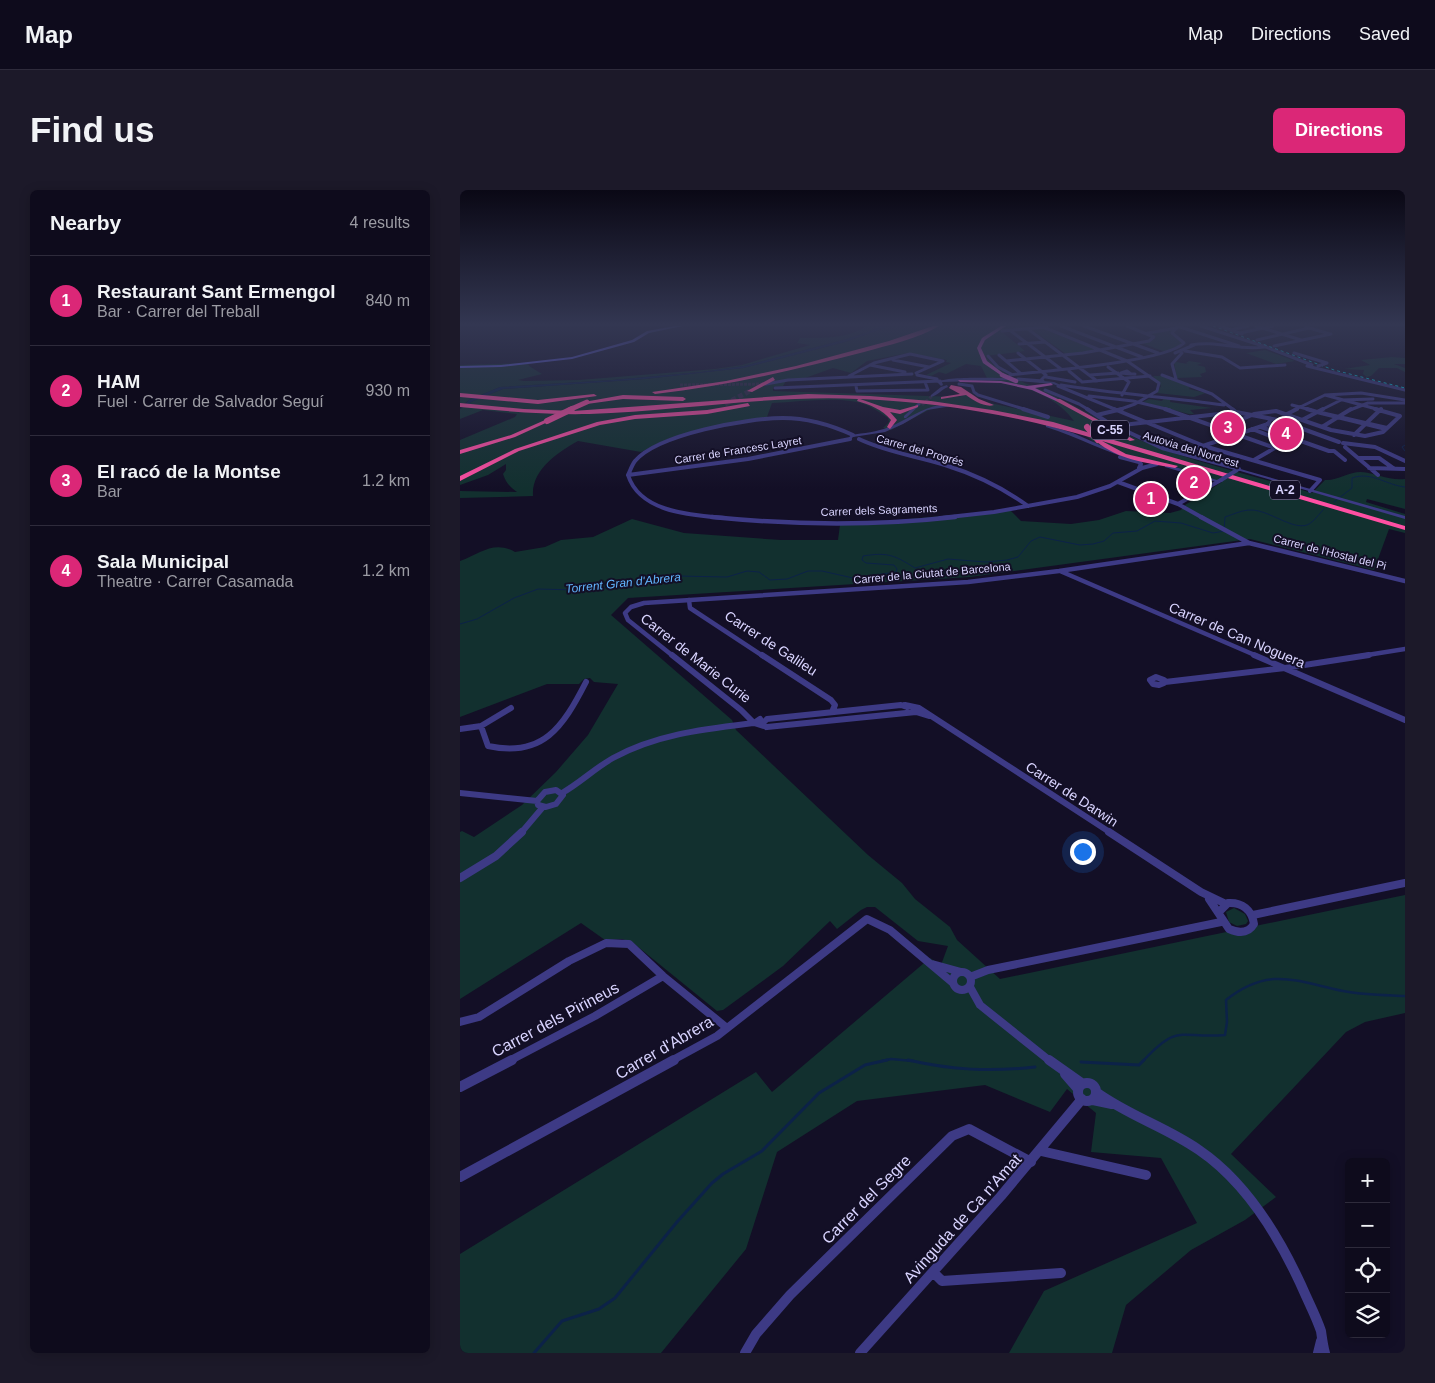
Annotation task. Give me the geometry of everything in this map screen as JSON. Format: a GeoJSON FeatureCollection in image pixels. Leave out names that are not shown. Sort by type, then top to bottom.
{"type":"FeatureCollection","features":[{"type":"Feature","properties":{"kind":"highway"},"geometry":{"type":"LineString","coordinates":[[460,452],[513,436],[587,402],[611,396],[740,380]]}},
{"type":"Feature","properties":{"kind":"highway"},"geometry":{"type":"LineString","coordinates":[[755,380],[747,382],[740,390],[790,393]]}},
{"type":"Feature","properties":{"kind":"highway"},"geometry":{"type":"LineString","coordinates":[[750,391],[771,380]]}},
{"type":"Feature","properties":{"kind":"highway","name":"C-55"},"geometry":{"type":"LineString","coordinates":[[1014,380],[1031,388],[1054,386],[1058,400],[1118,434],[1166,454]]}},
{"type":"Feature","properties":{"kind":"highway"},"geometry":{"type":"LineString","coordinates":[[956,384],[1001,382],[1031,388]]}},
{"type":"Feature","properties":{"kind":"highway"},"geometry":{"type":"LineString","coordinates":[[517,401],[555,401],[726,383]]}},
{"type":"Feature","properties":{"kind":"highway"},"geometry":{"type":"LineString","coordinates":[[587,402],[616,397],[688,398],[790,393],[888,394],[950,398],[963,395],[956,384]]}},
{"type":"Feature","properties":{"kind":"highway"},"geometry":{"type":"LineString","coordinates":[[956,384],[981,402],[1008,409]]}},
{"type":"Feature","properties":{"kind":"highway"},"geometry":{"type":"LineString","coordinates":[[460,395],[568,405],[616,406],[763,394]]}},
{"type":"Feature","properties":{"kind":"highway"},"geometry":{"type":"LineString","coordinates":[[888,394],[972,402],[1048,418]]}},
{"type":"Feature","properties":{"kind":"highway","name":"Autovia del Nord-est"},"geometry":{"type":"LineString","coordinates":[[460,404],[587,410],[767,396],[855,395],[955,402],[1048,418],[1405,524]]}},
{"type":"Feature","properties":{"kind":"highway","name":"Autovia del Nord-est"},"geometry":{"type":"LineString","coordinates":[[489,406],[531,411],[608,412],[723,401],[807,396],[871,397],[948,404],[1012,414],[1052,424],[1405,528]]}},
{"type":"Feature","properties":{"kind":"highway"},"geometry":{"type":"LineString","coordinates":[[842,399],[867,402],[888,414],[894,420],[890,427]]}},
{"type":"Feature","properties":{"kind":"highway"},"geometry":{"type":"LineString","coordinates":[[460,479],[517,450],[581,428],[621,419],[707,412],[778,400],[842,399],[950,406]]}},
{"type":"Feature","properties":{"kind":"highway"},"geometry":{"type":"LineString","coordinates":[[1058,400],[1070,409],[1105,447],[1122,454],[1188,469],[1382,522]]}},
{"type":"Feature","properties":{"kind":"highway"},"geometry":{"type":"LineString","coordinates":[[888,414],[908,416],[918,406],[896,412],[883,408],[884,404],[890,402],[909,402]]}},
{"type":"Feature","properties":{"kind":"highway"},"geometry":{"type":"LineString","coordinates":[[531,411],[603,414],[694,410],[725,404]]}},
{"type":"Feature","properties":{"kind":"highway"},"geometry":{"type":"LineString","coordinates":[[514,410],[575,416],[664,415]]}},
{"type":"Feature","properties":{"kind":"highway"},"geometry":{"type":"LineString","coordinates":[[1169,466],[1188,469]]}},
{"type":"Feature","properties":{"kind":"street"},"geometry":{"type":"LineString","coordinates":[[766,384],[786,380]]}},
{"type":"Feature","properties":{"kind":"street"},"geometry":{"type":"LineString","coordinates":[[785,388],[788,380]]}},
{"type":"Feature","properties":{"kind":"street"},"geometry":{"type":"LineString","coordinates":[[828,387],[841,380]]}},
{"type":"Feature","properties":{"kind":"street"},"geometry":{"type":"LineString","coordinates":[[936,380],[940,383]]}},
{"type":"Feature","properties":{"kind":"street"},"geometry":{"type":"LineString","coordinates":[[945,380],[940,383],[930,396],[942,388],[963,380]]}},
{"type":"Feature","properties":{"kind":"street"},"geometry":{"type":"LineString","coordinates":[[947,380],[956,384],[963,380]]}},
{"type":"Feature","properties":{"kind":"street"},"geometry":{"type":"LineString","coordinates":[[1008,380],[1123,394],[1215,402],[1228,406]]}},
{"type":"Feature","properties":{"kind":"street"},"geometry":{"type":"LineString","coordinates":[[1032,380],[1040,381],[1084,396],[1139,402],[1192,417],[1275,448]]}},
{"type":"Feature","properties":{"kind":"street"},"geometry":{"type":"LineString","coordinates":[[1069,380],[1078,382]]}},
{"type":"Feature","properties":{"kind":"street"},"geometry":{"type":"LineString","coordinates":[[1054,386],[1104,380]]}},
{"type":"Feature","properties":{"kind":"street"},"geometry":{"type":"LineString","coordinates":[[1118,400],[1129,385],[1126,380]]}},
{"type":"Feature","properties":{"kind":"street"},"geometry":{"type":"LineString","coordinates":[[1097,415],[1118,411],[1151,396],[1159,387],[1156,380]]}},
{"type":"Feature","properties":{"kind":"street"},"geometry":{"type":"LineString","coordinates":[[1182,380],[1194,388],[1212,394],[1236,412]]}},
{"type":"Feature","properties":{"kind":"street"},"geometry":{"type":"LineString","coordinates":[[1367,380],[1405,390]]}},
{"type":"Feature","properties":{"kind":"street"},"geometry":{"type":"LineString","coordinates":[[1070,400],[1084,396],[1093,390],[1099,384],[1097,381]]}},
{"type":"Feature","properties":{"kind":"street"},"geometry":{"type":"LineString","coordinates":[[856,386],[857,391],[928,390],[925,382]]}},
{"type":"Feature","properties":{"kind":"street"},"geometry":{"type":"LineString","coordinates":[[775,388],[925,382],[956,384],[972,386],[974,392],[978,395],[1048,418]]}},
{"type":"Feature","properties":{"kind":"street"},"geometry":{"type":"LineString","coordinates":[[1054,386],[1070,400],[1142,440],[1405,518]]}},
{"type":"Feature","properties":{"kind":"street"},"geometry":{"type":"LineString","coordinates":[[1287,414],[1325,395],[1361,393],[1405,402]]}},
{"type":"Feature","properties":{"kind":"street"},"geometry":{"type":"LineString","coordinates":[[1222,428],[1237,423],[1248,415],[1264,411],[1287,414],[1322,428],[1354,435],[1378,434],[1387,429],[1400,416],[1325,395]]}},
{"type":"Feature","properties":{"kind":"street"},"geometry":{"type":"LineString","coordinates":[[1084,396],[1203,445],[1320,480],[1310,491]]}},
{"type":"Feature","properties":{"kind":"street"},"geometry":{"type":"LineString","coordinates":[[1302,420],[1341,400],[1392,398]]}},
{"type":"Feature","properties":{"kind":"street"},"geometry":{"type":"LineString","coordinates":[[1215,402],[1221,401]]}},
{"type":"Feature","properties":{"kind":"street"},"geometry":{"type":"LineString","coordinates":[[1354,435],[1388,402]]}},
{"type":"Feature","properties":{"kind":"street"},"geometry":{"type":"LineString","coordinates":[[1309,432],[1342,418],[1360,405],[1405,402]]}},
{"type":"Feature","properties":{"kind":"street"},"geometry":{"type":"LineString","coordinates":[[1292,405],[1387,429]]}},
{"type":"Feature","properties":{"kind":"street"},"geometry":{"type":"LineString","coordinates":[[882,431],[928,407],[950,406],[1009,416],[1066,431],[1120,457],[1140,462],[1139,468],[1157,464]]}},
{"type":"Feature","properties":{"kind":"street"},"geometry":{"type":"LineString","coordinates":[[1114,426],[1236,412],[1248,415],[1288,432],[1281,434]]}},
{"type":"Feature","properties":{"kind":"street"},"geometry":{"type":"LineString","coordinates":[[628,474],[633,463],[641,454],[666,441],[744,421],[800,419],[829,425],[852,437],[861,437],[895,426],[908,416]]}},
{"type":"Feature","properties":{"kind":"street"},"geometry":{"type":"LineString","coordinates":[[1266,422],[1281,434],[1331,451],[1345,460]]}},
{"type":"Feature","properties":{"kind":"street"},"geometry":{"type":"LineString","coordinates":[[1182,453],[1252,430],[1266,422],[1309,432],[1343,444],[1362,443],[1392,452],[1405,461]]}},
{"type":"Feature","properties":{"kind":"street"},"geometry":{"type":"LineString","coordinates":[[1252,430],[1286,442]]}},
{"type":"Feature","properties":{"kind":"street","name":"Carrer de Francesc Layret"},"geometry":{"type":"LineString","coordinates":[[628,474],[748,459],[852,437]]}},
{"type":"Feature","properties":{"kind":"street","name":"Carrer del Progrés"},"geometry":{"type":"LineString","coordinates":[[861,437],[888,452],[944,465],[1002,487],[1028,506]]}},
{"type":"Feature","properties":{"kind":"street"},"geometry":{"type":"LineString","coordinates":[[1254,460],[1292,438]]}},
{"type":"Feature","properties":{"kind":"street"},"geometry":{"type":"LineString","coordinates":[[1331,451],[1343,444]]}},
{"type":"Feature","properties":{"kind":"street"},"geometry":{"type":"LineString","coordinates":[[1343,444],[1378,475]]}},
{"type":"Feature","properties":{"kind":"street"},"geometry":{"type":"LineString","coordinates":[[1120,457],[1169,466],[1219,480]]}},
{"type":"Feature","properties":{"kind":"street"},"geometry":{"type":"LineString","coordinates":[[1358,458],[1379,458],[1393,468]]}},
{"type":"Feature","properties":{"kind":"street","name":"Carrer dels Sagraments"},"geometry":{"type":"LineString","coordinates":[[628,474],[630,483],[636,491],[657,504],[684,512],[730,518],[792,522],[879,521],[933,518],[1028,506],[1079,496],[1118,482],[1139,468]]}},
{"type":"Feature","properties":{"kind":"street"},"geometry":{"type":"LineString","coordinates":[[1369,468],[1405,469]]}},
{"type":"Feature","properties":{"kind":"street"},"geometry":{"type":"LineString","coordinates":[[1178,504],[1238,470]]}},
{"type":"Feature","properties":{"kind":"street"},"geometry":{"type":"LineString","coordinates":[[1118,482],[1178,504],[1250,543]]}},
{"type":"Feature","properties":{"kind":"street","name":"Carrer de la Ciutat de Barcelona"},"geometry":{"type":"LineString","coordinates":[[628,620],[625,616],[626,611],[637,604],[968,582],[1059,571],[1250,543]]}},
{"type":"Feature","properties":{"kind":"street","name":"Carrer de l'Hostal del Pi"},"geometry":{"type":"LineString","coordinates":[[1250,543],[1405,581]]}},
{"type":"Feature","properties":{"kind":"street","name":"Carrer de Can Noguera"},"geometry":{"type":"LineString","coordinates":[[1059,571],[1405,720]]}},
{"type":"Feature","properties":{"kind":"street","name":"Carrer de Galileu"},"geometry":{"type":"LineString","coordinates":[[689,600],[690,608],[828,698],[835,705],[832,712]]}},
{"type":"Feature","properties":{"kind":"street","name":"Carrer de Marie Curie"},"geometry":{"type":"LineString","coordinates":[[628,620],[749,716],[754,723],[767,727]]}},
{"type":"Feature","properties":{"kind":"street"},"geometry":{"type":"LineString","coordinates":[[1165,682],[1285,668],[1405,649]]}},
{"type":"Feature","properties":{"kind":"street"},"geometry":{"type":"LineString","coordinates":[[481,726],[488,746],[501,750],[512,750],[536,745],[559,727],[571,711],[586,682]]}},
{"type":"Feature","properties":{"kind":"street"},"geometry":{"type":"LineString","coordinates":[[562,793],[575,787],[610,759],[657,738],[695,730],[754,723],[763,719],[832,712],[905,705],[909,709],[907,713]]}},
{"type":"Feature","properties":{"kind":"street","name":"Carrer de Darwin"},"geometry":{"type":"LineString","coordinates":[[905,705],[916,707],[1201,892],[1226,904]]}},
{"type":"Feature","properties":{"kind":"street"},"geometry":{"type":"LineString","coordinates":[[460,729],[481,726],[511,708]]}},
{"type":"Feature","properties":{"kind":"street"},"geometry":{"type":"LineString","coordinates":[[763,719],[763,724],[767,727],[920,712],[929,716]]}},
{"type":"Feature","properties":{"kind":"street","name":"Carrer de Marie Curie"},"geometry":{"type":"LineString","coordinates":[[749,716],[763,719]]}},
{"type":"Feature","properties":{"kind":"street"},"geometry":{"type":"LineString","coordinates":[[537,801],[541,795],[548,791],[556,790],[562,793]]}},
{"type":"Feature","properties":{"kind":"street"},"geometry":{"type":"LineString","coordinates":[[460,793],[537,801]]}},
{"type":"Feature","properties":{"kind":"street"},"geometry":{"type":"LineString","coordinates":[[537,801],[538,805],[551,807],[562,798],[562,793]]}},
{"type":"Feature","properties":{"kind":"street"},"geometry":{"type":"LineString","coordinates":[[460,878],[488,862],[513,844],[543,807]]}},
{"type":"Feature","properties":{"kind":"street"},"geometry":{"type":"LineString","coordinates":[[1253,915],[1405,883]]}},
{"type":"Feature","properties":{"kind":"street","name":"Carrer de Darwin"},"geometry":{"type":"LineString","coordinates":[[1201,892],[1216,906],[1218,912]]}},
{"type":"Feature","properties":{"kind":"street"},"geometry":{"type":"LineString","coordinates":[[1226,904],[1241,905],[1253,915],[1255,921],[1253,926],[1246,932],[1230,929],[1221,922],[1218,912],[1226,904]]}},
{"type":"Feature","properties":{"kind":"street","name":"Carrer d'Abrera"},"geometry":{"type":"LineString","coordinates":[[460,1177],[717,1036],[867,919],[879,922],[930,963]]}},
{"type":"Feature","properties":{"kind":"street"},"geometry":{"type":"LineString","coordinates":[[970,977],[988,970],[1221,922]]}},
{"type":"Feature","properties":{"kind":"street"},"geometry":{"type":"LineString","coordinates":[[460,1022],[479,1017],[569,961],[606,943],[629,944],[663,976],[727,1028]]}},
{"type":"Feature","properties":{"kind":"street"},"geometry":{"type":"LineString","coordinates":[[930,963],[962,973],[970,977],[972,982],[967,988],[959,989],[943,977],[930,963]]}},
{"type":"Feature","properties":{"kind":"street"},"geometry":{"type":"LineString","coordinates":[[953,983],[955,976],[962,973]]}},
{"type":"Feature","properties":{"kind":"street","name":"Carrer dels Pirineus"},"geometry":{"type":"LineString","coordinates":[[460,1087],[595,1016],[663,976]]}},
{"type":"Feature","properties":{"kind":"street"},"geometry":{"type":"LineString","coordinates":[[967,988],[980,1005],[1064,1072],[1081,1090],[1088,1101],[1095,1096]]}},
{"type":"Feature","properties":{"kind":"street"},"geometry":{"type":"LineString","coordinates":[[1081,1090],[1091,1085],[1095,1096],[1164,1130],[1208,1157],[1243,1190],[1278,1238],[1303,1284],[1322,1332],[1318,1353]]}},
{"type":"Feature","properties":{"kind":"street","name":"Avinguda de Ca n'Amat"},"geometry":{"type":"LineString","coordinates":[[860,1353],[934,1273],[1041,1151],[1081,1090]]}},
{"type":"Feature","properties":{"kind":"street","name":"Carrer del Segre"},"geometry":{"type":"LineString","coordinates":[[746,1353],[756,1334],[790,1295],[952,1136],[969,1129],[1031,1162]]}},
{"type":"Feature","properties":{"kind":"street"},"geometry":{"type":"LineString","coordinates":[[1041,1151],[1146,1175]]}},
{"type":"Feature","properties":{"kind":"street"},"geometry":{"type":"LineString","coordinates":[[934,1273],[942,1281],[1061,1273]]}},
{"type":"Feature","properties":{"kind":"street"},"geometry":{"type":"LineString","coordinates":[[1321,1340],[1325,1353]]}},
{"type":"Feature","properties":{"kind":"green space"},"geometry":{"type":"Polygon","coordinates":[[[460,380],[609,380],[500,387],[469,400],[460,407],[460,380]]]}},
{"type":"Feature","properties":{"kind":"green space"},"geometry":{"type":"Polygon","coordinates":[[[627,380],[786,380],[783,386],[773,387],[773,391],[958,397],[971,393],[981,401],[1074,421],[1047,397],[1025,388],[989,382],[988,380],[1019,380],[1047,392],[1139,440],[1211,465],[1312,493],[1325,480],[1356,472],[1393,479],[1405,479],[1405,509],[1367,499],[1366,502],[1405,514],[1405,533],[1389,529],[1374,570],[1250,539],[970,577],[628,598],[611,615],[732,720],[736,730],[868,855],[902,883],[915,899],[950,927],[957,940],[1000,979],[1405,895],[1405,1013],[1365,1022],[1346,1032],[1231,1154],[1276,1197],[1245,1220],[1191,1250],[1126,1305],[1112,1353],[1009,1353],[1044,1291],[1197,1223],[1161,1158],[1091,1152],[1096,1113],[1067,1089],[1050,1112],[985,1085],[857,1101],[777,1152],[746,1249],[661,1353],[460,1353],[460,1254],[756,1072],[772,1092],[930,958],[941,965],[948,946],[918,941],[875,907],[867,907],[837,929],[830,921],[783,966],[723,1010],[717,1011],[632,942],[622,939],[605,940],[581,923],[460,999],[460,832],[462,831],[474,837],[522,805],[556,772],[588,735],[618,684],[594,682],[590,678],[584,679],[579,684],[547,684],[460,717],[460,561],[494,547],[515,552],[545,547],[561,540],[593,537],[632,519],[684,533],[781,540],[838,540],[840,525],[1010,510],[1021,521],[1071,524],[1099,520],[1126,511],[1170,513],[1181,510],[1185,505],[1222,482],[1176,467],[1144,461],[1096,444],[1085,435],[1034,421],[940,404],[891,430],[883,428],[889,422],[888,418],[869,406],[857,402],[825,400],[772,403],[767,417],[738,421],[670,438],[641,452],[578,441],[554,456],[541,470],[536,478],[533,496],[460,498],[460,491],[517,492],[508,484],[504,477],[506,464],[488,475],[460,485],[460,440],[515,417],[517,414],[483,410],[460,419],[460,409],[473,401],[503,389],[627,380]]]}},
{"type":"Feature","properties":{"kind":"green space"},"geometry":{"type":"Polygon","coordinates":[[[1156,380],[1176,380],[1190,387],[1189,389],[1206,393],[1194,397],[1157,393],[1161,386],[1156,380]]]}},
{"type":"Feature","properties":{"kind":"green space"},"geometry":{"type":"Polygon","coordinates":[[[1164,398],[1171,398],[1170,402],[1212,408],[1190,410],[1194,414],[1189,414],[1143,402],[1149,399],[1162,401],[1164,398]]]}},
{"type":"Feature","properties":{"kind":"green space"},"geometry":{"type":"Polygon","coordinates":[[[1234,908],[1245,914],[1248,921],[1246,924],[1237,926],[1229,922],[1226,912],[1234,908]]]}},
{"type":"Feature","properties":{"kind":"water"},"geometry":{"type":"Polygon","coordinates":[[[627,380],[503,389],[473,401],[460,409],[469,400],[500,387],[627,380]]]}},
{"type":"Feature","properties":{"kind":"waterway","name":"Torrent Gran d'Abrera"},"geometry":{"type":"LineString","coordinates":[[1405,445],[1402,447],[1405,451]]}},
{"type":"Feature","properties":{"kind":"waterway","name":"Torrent Gran d'Abrera"},"geometry":{"type":"LineString","coordinates":[[1334,502],[1352,488],[1352,478],[1359,476],[1372,477],[1405,487]]}},
{"type":"Feature","properties":{"kind":"waterway","name":"Torrent Gran d'Abrera"},"geometry":{"type":"LineString","coordinates":[[460,624],[477,619],[514,598],[538,589],[577,590],[630,585],[678,576],[727,577],[747,571],[759,572],[770,580],[787,579],[808,571],[822,571],[853,578],[896,572],[897,569],[894,565],[866,563],[862,560],[863,556],[879,554],[890,556],[902,560],[915,568],[948,559],[986,562],[1007,560],[1018,557],[1031,541],[1040,537],[1080,545],[1093,544],[1104,541],[1113,533],[1137,531],[1155,521],[1181,523],[1213,533],[1224,531],[1225,517],[1241,511],[1251,510],[1301,526],[1312,522],[1324,509]]}},
{"type":"Feature","properties":{"kind":"waterway"},"geometry":{"type":"LineString","coordinates":[[1081,1062],[1139,1065],[1155,1049],[1173,1037],[1181,1035],[1225,1035],[1227,1022],[1226,1000],[1241,989],[1269,980],[1296,980],[1351,992],[1405,996]]}},
{"type":"Feature","properties":{"kind":"waterway"},"geometry":{"type":"LineString","coordinates":[[882,1061],[891,1059],[913,1061]]}},
{"type":"Feature","properties":{"kind":"waterway"},"geometry":{"type":"LineString","coordinates":[[534,1353],[562,1321],[599,1309],[615,1298],[677,1222],[712,1183],[723,1174],[762,1151],[819,1093],[865,1065],[887,1060]]}},
{"type":"Feature","properties":{"kind":"waterway"},"geometry":{"type":"LineString","coordinates":[[908,1060],[971,1069],[1035,1067]]}},
{"type":"Feature","properties":{"kind":"tunnel"},"geometry":{"type":"LineString","coordinates":[[680,385],[766,384]]}},
{"type":"Feature","properties":{"kind":"tunnel"},"geometry":{"type":"LineString","coordinates":[[725,404],[750,391]]}},
{"type":"Feature","properties":{"kind":"tunnel"},"geometry":{"type":"LineString","coordinates":[[922,405],[932,396]]}},
{"type":"Feature","properties":{"kind":"railway"},"geometry":{"type":"LineString","coordinates":[[1375,380],[1405,388]]}},
{"type":"Feature","properties":{"kind":"place","name":"El racó de la Montse"},"geometry":{"type":"Point","coordinates":[1228,428]}},
{"type":"Feature","properties":{"kind":"place","name":"Sala Municipal"},"geometry":{"type":"Point","coordinates":[1286,434]}},
{"type":"Feature","properties":{"kind":"place","name":"HAM"},"geometry":{"type":"Point","coordinates":[1194,483]}},
{"type":"Feature","properties":{"kind":"place","name":"Restaurant Sant Ermengol"},"geometry":{"type":"Point","coordinates":[1151,499]}}]}
